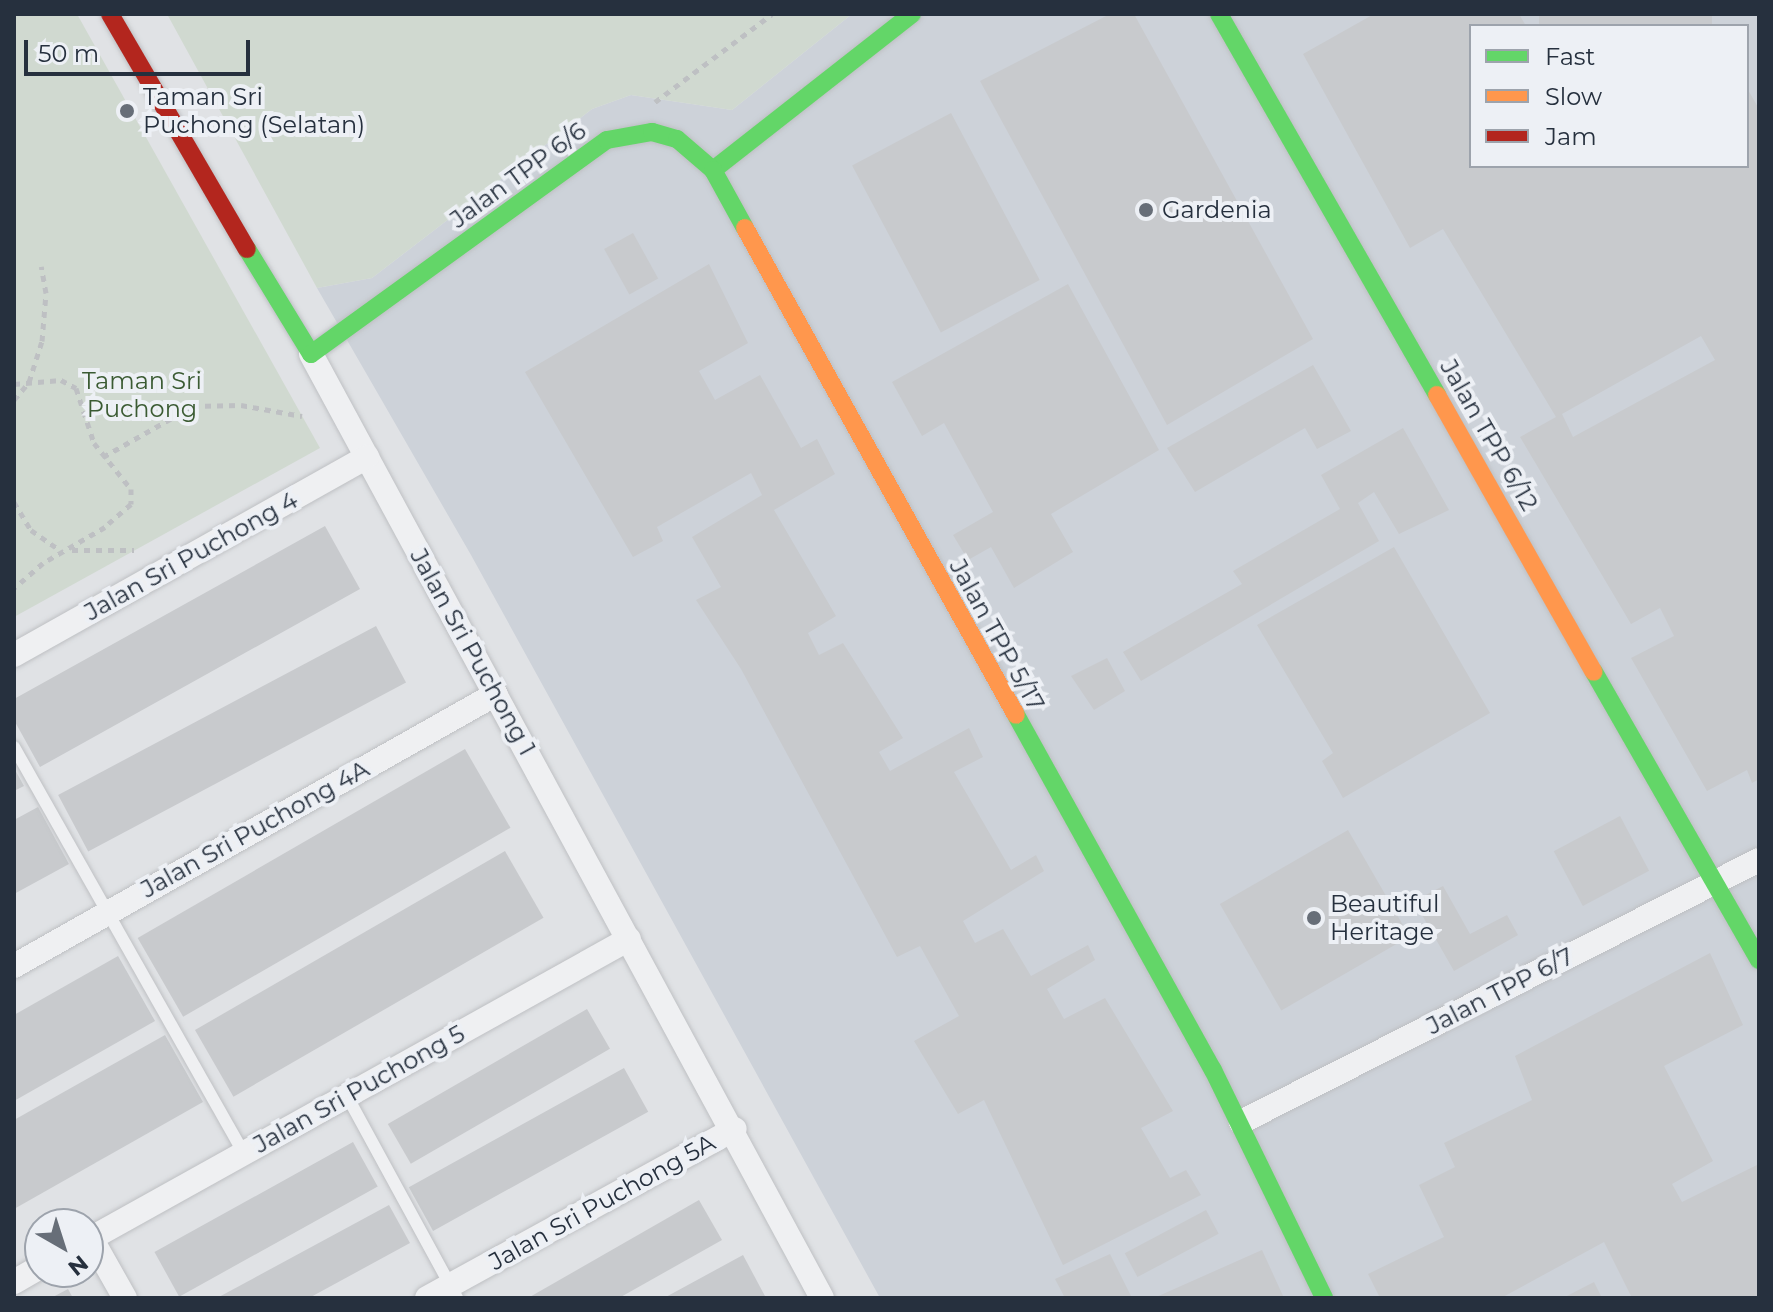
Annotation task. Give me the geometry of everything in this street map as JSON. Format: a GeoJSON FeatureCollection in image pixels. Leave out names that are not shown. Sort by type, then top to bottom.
{"type":"FeatureCollection","features":[{"type":"Feature","properties":{"kind":"street","name":"Jalan Sri Puchong 1"},"geometry":{"type":"LineString","coordinates":[[110,14],[181,142],[311,354],[735,1129],[822,1298]]}},
{"type":"Feature","properties":{"kind":"street"},"geometry":{"type":"LineString","coordinates":[[713,170],[912,14]]}},
{"type":"Feature","properties":{"kind":"street","name":"Jalan TPP 6/12"},"geometry":{"type":"LineString","coordinates":[[1219,14],[1717,881],[1759,960]]}},
{"type":"Feature","properties":{"kind":"street","name":"Jalan TPP 6/6"},"geometry":{"type":"LineString","coordinates":[[311,354],[607,140],[652,132],[677,139],[713,170]]}},
{"type":"Feature","properties":{"kind":"street","name":"Jalan TPP 5/17"},"geometry":{"type":"LineString","coordinates":[[713,170],[1241,1122],[1324,1298]]}},
{"type":"Feature","properties":{"kind":"street","name":"Jalan Sri Puchong 4"},"geometry":{"type":"LineString","coordinates":[[14,655],[367,457]]}},
{"type":"Feature","properties":{"kind":"street","name":"Jalan Sri Puchong 4A"},"geometry":{"type":"LineString","coordinates":[[14,966],[496,694]]}},
{"type":"Feature","properties":{"kind":"street","name":"Jalan TPP 6/7"},"geometry":{"type":"LineString","coordinates":[[1241,1122],[1759,860]]}},
{"type":"Feature","properties":{"kind":"street","name":"Jalan Sri Puchong 5"},"geometry":{"type":"LineString","coordinates":[[104,1231],[629,939]]}},
{"type":"Feature","properties":{"kind":"street","name":"Jalan Sri Puchong 5A"},"geometry":{"type":"LineString","coordinates":[[427,1298],[454,1292],[735,1129]]}},
{"type":"Feature","properties":{"kind":"street"},"geometry":{"type":"LineString","coordinates":[[104,1263],[125,1298]]}},
{"type":"Feature","properties":{"kind":"lane"},"geometry":{"type":"LineString","coordinates":[[14,747],[244,1154]]}},
{"type":"Feature","properties":{"kind":"lane"},"geometry":{"type":"LineString","coordinates":[[347,1096],[454,1292]]}},
{"type":"Feature","properties":{"kind":"path"},"geometry":{"type":"LineString","coordinates":[[646,110],[772,14]]}},
{"type":"Feature","properties":{"kind":"path"},"geometry":{"type":"LineString","coordinates":[[14,400],[29,382],[46,316],[41,266]]}},
{"type":"Feature","properties":{"kind":"path"},"geometry":{"type":"LineString","coordinates":[[14,384],[61,380],[76,388],[103,457],[131,489],[131,504],[105,527],[62,552],[14,588]]}},
{"type":"Feature","properties":{"kind":"path"},"geometry":{"type":"LineString","coordinates":[[103,457],[193,406],[241,405],[302,416]]}},
{"type":"Feature","properties":{"kind":"path"},"geometry":{"type":"LineString","coordinates":[[14,502],[31,530],[62,552],[89,547],[134,550]]}},
{"type":"Feature","properties":{"kind":"shaded area"},"geometry":{"type":"Polygon","coordinates":[[[852,14],[1759,14],[1759,1298],[880,1298],[471,555],[317,288],[372,278],[592,109],[631,95],[732,110],[852,14]]]}},
{"type":"Feature","properties":{"kind":"green space","name":"Taman Sri Puchong"},"geometry":{"type":"Polygon","coordinates":[[[14,14],[77,14],[320,448],[14,617],[14,14]]]}},
{"type":"Feature","properties":{"kind":"green space"},"geometry":{"type":"Polygon","coordinates":[[[167,14],[852,14],[732,110],[631,95],[592,109],[372,278],[317,288],[167,14]]]}},
{"type":"Feature","properties":{"kind":"building","name":"Gardenia"},"geometry":{"type":"Polygon","coordinates":[[[1110,14],[1134,14],[1313,339],[1167,425],[980,81],[1110,14]]]}},
{"type":"Feature","properties":{"kind":"building"},"geometry":{"type":"Polygon","coordinates":[[[1374,14],[1519,14],[1525,24],[1469,24],[1469,168],[1749,168],[1749,92],[1759,109],[1759,779],[1752,783],[1747,770],[1707,791],[1631,658],[1674,636],[1660,608],[1631,624],[1520,437],[1556,417],[1443,229],[1410,248],[1303,54],[1374,14]],[[1701,336],[1562,414],[1573,437],[1715,360],[1701,336]]]}},
{"type":"Feature","properties":{"kind":"building"},"geometry":{"type":"Polygon","coordinates":[[[1539,14],[1712,14],[1712,24],[1539,24],[1539,14]]]}},
{"type":"Feature","properties":{"kind":"building"},"geometry":{"type":"Polygon","coordinates":[[[951,113],[1040,280],[941,332],[852,166],[951,113]]]}},
{"type":"Feature","properties":{"kind":"building"},"geometry":{"type":"Polygon","coordinates":[[[633,233],[658,278],[629,294],[604,249],[633,233]]]}},
{"type":"Feature","properties":{"kind":"building"},"geometry":{"type":"Polygon","coordinates":[[[709,264],[748,343],[699,371],[715,400],[760,375],[801,448],[817,439],[835,474],[774,510],[836,616],[808,633],[819,655],[843,643],[903,738],[879,752],[890,771],[969,728],[983,757],[954,772],[1011,870],[1036,855],[1044,871],[963,921],[975,943],[1003,929],[1031,976],[1088,945],[1095,960],[1047,989],[1064,1019],[1105,998],[1173,1111],[1141,1128],[1170,1178],[1186,1170],[1201,1195],[1063,1265],[984,1100],[958,1114],[914,1041],[959,1016],[920,946],[897,957],[741,669],[696,600],[721,587],[692,537],[762,495],[751,473],[657,527],[663,541],[633,557],[525,372],[709,264]]]}},
{"type":"Feature","properties":{"kind":"building"},"geometry":{"type":"Polygon","coordinates":[[[1068,284],[1159,450],[1051,514],[1073,552],[1014,588],[991,547],[968,560],[953,535],[993,512],[944,423],[922,436],[892,382],[1068,284]]]}},
{"type":"Feature","properties":{"kind":"building"},"geometry":{"type":"Polygon","coordinates":[[[1313,365],[1351,431],[1317,449],[1305,428],[1195,492],[1167,448],[1313,365]]]}},
{"type":"Feature","properties":{"kind":"building"},"geometry":{"type":"Polygon","coordinates":[[[1403,428],[1449,510],[1399,534],[1374,492],[1358,503],[1379,541],[1141,681],[1123,652],[1242,584],[1233,571],[1340,509],[1321,475],[1403,428]]]}},
{"type":"Feature","properties":{"kind":"building"},"geometry":{"type":"Polygon","coordinates":[[[325,526],[360,589],[40,767],[14,720],[14,699],[325,526]]]}},
{"type":"Feature","properties":{"kind":"building"},"geometry":{"type":"Polygon","coordinates":[[[1394,547],[1490,713],[1343,798],[1322,761],[1333,753],[1257,625],[1394,547]]]}},
{"type":"Feature","properties":{"kind":"building"},"geometry":{"type":"Polygon","coordinates":[[[376,626],[406,683],[88,852],[58,795],[376,626]]]}},
{"type":"Feature","properties":{"kind":"building"},"geometry":{"type":"Polygon","coordinates":[[[1107,658],[1125,691],[1094,710],[1071,676],[1107,658]]]}},
{"type":"Feature","properties":{"kind":"building"},"geometry":{"type":"Polygon","coordinates":[[[465,749],[510,828],[183,1017],[138,938],[465,749]]]}},
{"type":"Feature","properties":{"kind":"building"},"geometry":{"type":"Polygon","coordinates":[[[14,768],[24,786],[14,791],[14,768]]]}},
{"type":"Feature","properties":{"kind":"building"},"geometry":{"type":"Polygon","coordinates":[[[38,807],[69,864],[14,894],[14,820],[38,807]]]}},
{"type":"Feature","properties":{"kind":"building"},"geometry":{"type":"Polygon","coordinates":[[[1620,816],[1649,871],[1583,906],[1554,851],[1620,816]]]}},
{"type":"Feature","properties":{"kind":"building","name":"Beautiful Heritage"},"geometry":{"type":"Polygon","coordinates":[[[1348,830],[1410,937],[1281,1011],[1220,904],[1348,830]]]}},
{"type":"Feature","properties":{"kind":"building"},"geometry":{"type":"Polygon","coordinates":[[[505,851],[544,918],[233,1097],[195,1030],[505,851]]]}},
{"type":"Feature","properties":{"kind":"building"},"geometry":{"type":"Polygon","coordinates":[[[1443,886],[1470,934],[1507,915],[1518,935],[1454,971],[1414,901],[1443,886]]]}},
{"type":"Feature","properties":{"kind":"building"},"geometry":{"type":"Polygon","coordinates":[[[1710,953],[1743,1025],[1664,1066],[1713,1161],[1672,1184],[1682,1202],[1759,1164],[1759,1298],[1632,1298],[1604,1242],[1501,1298],[1380,1298],[1368,1274],[1444,1237],[1419,1185],[1455,1167],[1444,1143],[1532,1100],[1515,1056],[1710,953]]]}},
{"type":"Feature","properties":{"kind":"building"},"geometry":{"type":"Polygon","coordinates":[[[118,956],[155,1021],[14,1101],[14,1015],[118,956]]]}},
{"type":"Feature","properties":{"kind":"building"},"geometry":{"type":"Polygon","coordinates":[[[587,1009],[610,1049],[411,1164],[388,1124],[587,1009]]]}},
{"type":"Feature","properties":{"kind":"building"},"geometry":{"type":"Polygon","coordinates":[[[165,1035],[203,1102],[14,1209],[14,1120],[165,1035]]]}},
{"type":"Feature","properties":{"kind":"building"},"geometry":{"type":"Polygon","coordinates":[[[624,1068],[648,1112],[433,1231],[409,1187],[624,1068]]]}},
{"type":"Feature","properties":{"kind":"building"},"geometry":{"type":"Polygon","coordinates":[[[353,1142],[378,1187],[179,1297],[154,1252],[353,1142]]]}},
{"type":"Feature","properties":{"kind":"building"},"geometry":{"type":"Polygon","coordinates":[[[699,1200],[722,1240],[619,1298],[528,1298],[699,1200]]]}},
{"type":"Feature","properties":{"kind":"building"},"geometry":{"type":"Polygon","coordinates":[[[389,1205],[410,1243],[309,1298],[217,1298],[389,1205]]]}},
{"type":"Feature","properties":{"kind":"building"},"geometry":{"type":"Polygon","coordinates":[[[1206,1210],[1219,1234],[1137,1277],[1125,1253],[1206,1210]]]}},
{"type":"Feature","properties":{"kind":"building"},"geometry":{"type":"Polygon","coordinates":[[[1262,1250],[1284,1298],[1154,1298],[1262,1250]]]}},
{"type":"Feature","properties":{"kind":"building"},"geometry":{"type":"Polygon","coordinates":[[[1110,1254],[1132,1298],[1065,1298],[1055,1279],[1110,1254]]]}},
{"type":"Feature","properties":{"kind":"building"},"geometry":{"type":"Polygon","coordinates":[[[743,1255],[765,1296],[664,1298],[743,1255]]]}},
{"type":"Feature","properties":{"kind":"building"},"geometry":{"type":"Polygon","coordinates":[[[1594,1282],[1602,1298],[1563,1298],[1594,1282]]]}},
{"type":"Feature","properties":{"kind":"building"},"geometry":{"type":"Polygon","coordinates":[[[68,1289],[73,1298],[51,1298],[68,1289]]]}},
{"type":"Feature","properties":{"kind":"traffic: fast"},"geometry":{"type":"LineString","coordinates":[[713,170],[912,14]]}},
{"type":"Feature","properties":{"kind":"traffic: fast"},"geometry":{"type":"LineString","coordinates":[[1219,14],[1437,395]]}},
{"type":"Feature","properties":{"kind":"traffic: fast"},"geometry":{"type":"LineString","coordinates":[[247,249],[311,354],[607,140],[652,132],[677,139],[713,170],[745,228]]}},
{"type":"Feature","properties":{"kind":"traffic: fast"},"geometry":{"type":"LineString","coordinates":[[1594,672],[1759,960]]}},
{"type":"Feature","properties":{"kind":"traffic: fast"},"geometry":{"type":"LineString","coordinates":[[1016,715],[1213,1070],[1324,1298]]}},
{"type":"Feature","properties":{"kind":"traffic: slow"},"geometry":{"type":"LineString","coordinates":[[745,228],[1016,715]]}},
{"type":"Feature","properties":{"kind":"traffic: slow"},"geometry":{"type":"LineString","coordinates":[[1437,395],[1594,672]]}},
{"type":"Feature","properties":{"kind":"traffic: jam"},"geometry":{"type":"LineString","coordinates":[[110,14],[247,249]]}},
{"type":"Feature","properties":{"kind":"place","name":"Taman Sri Puchong (Selatan)"},"geometry":{"type":"Point","coordinates":[127,111]}},
{"type":"Feature","properties":{"kind":"place","name":"Gardenia"},"geometry":{"type":"Point","coordinates":[1146,210]}},
{"type":"Feature","properties":{"kind":"place","name":"Beautiful Heritage"},"geometry":{"type":"Point","coordinates":[1314,918]}}]}
